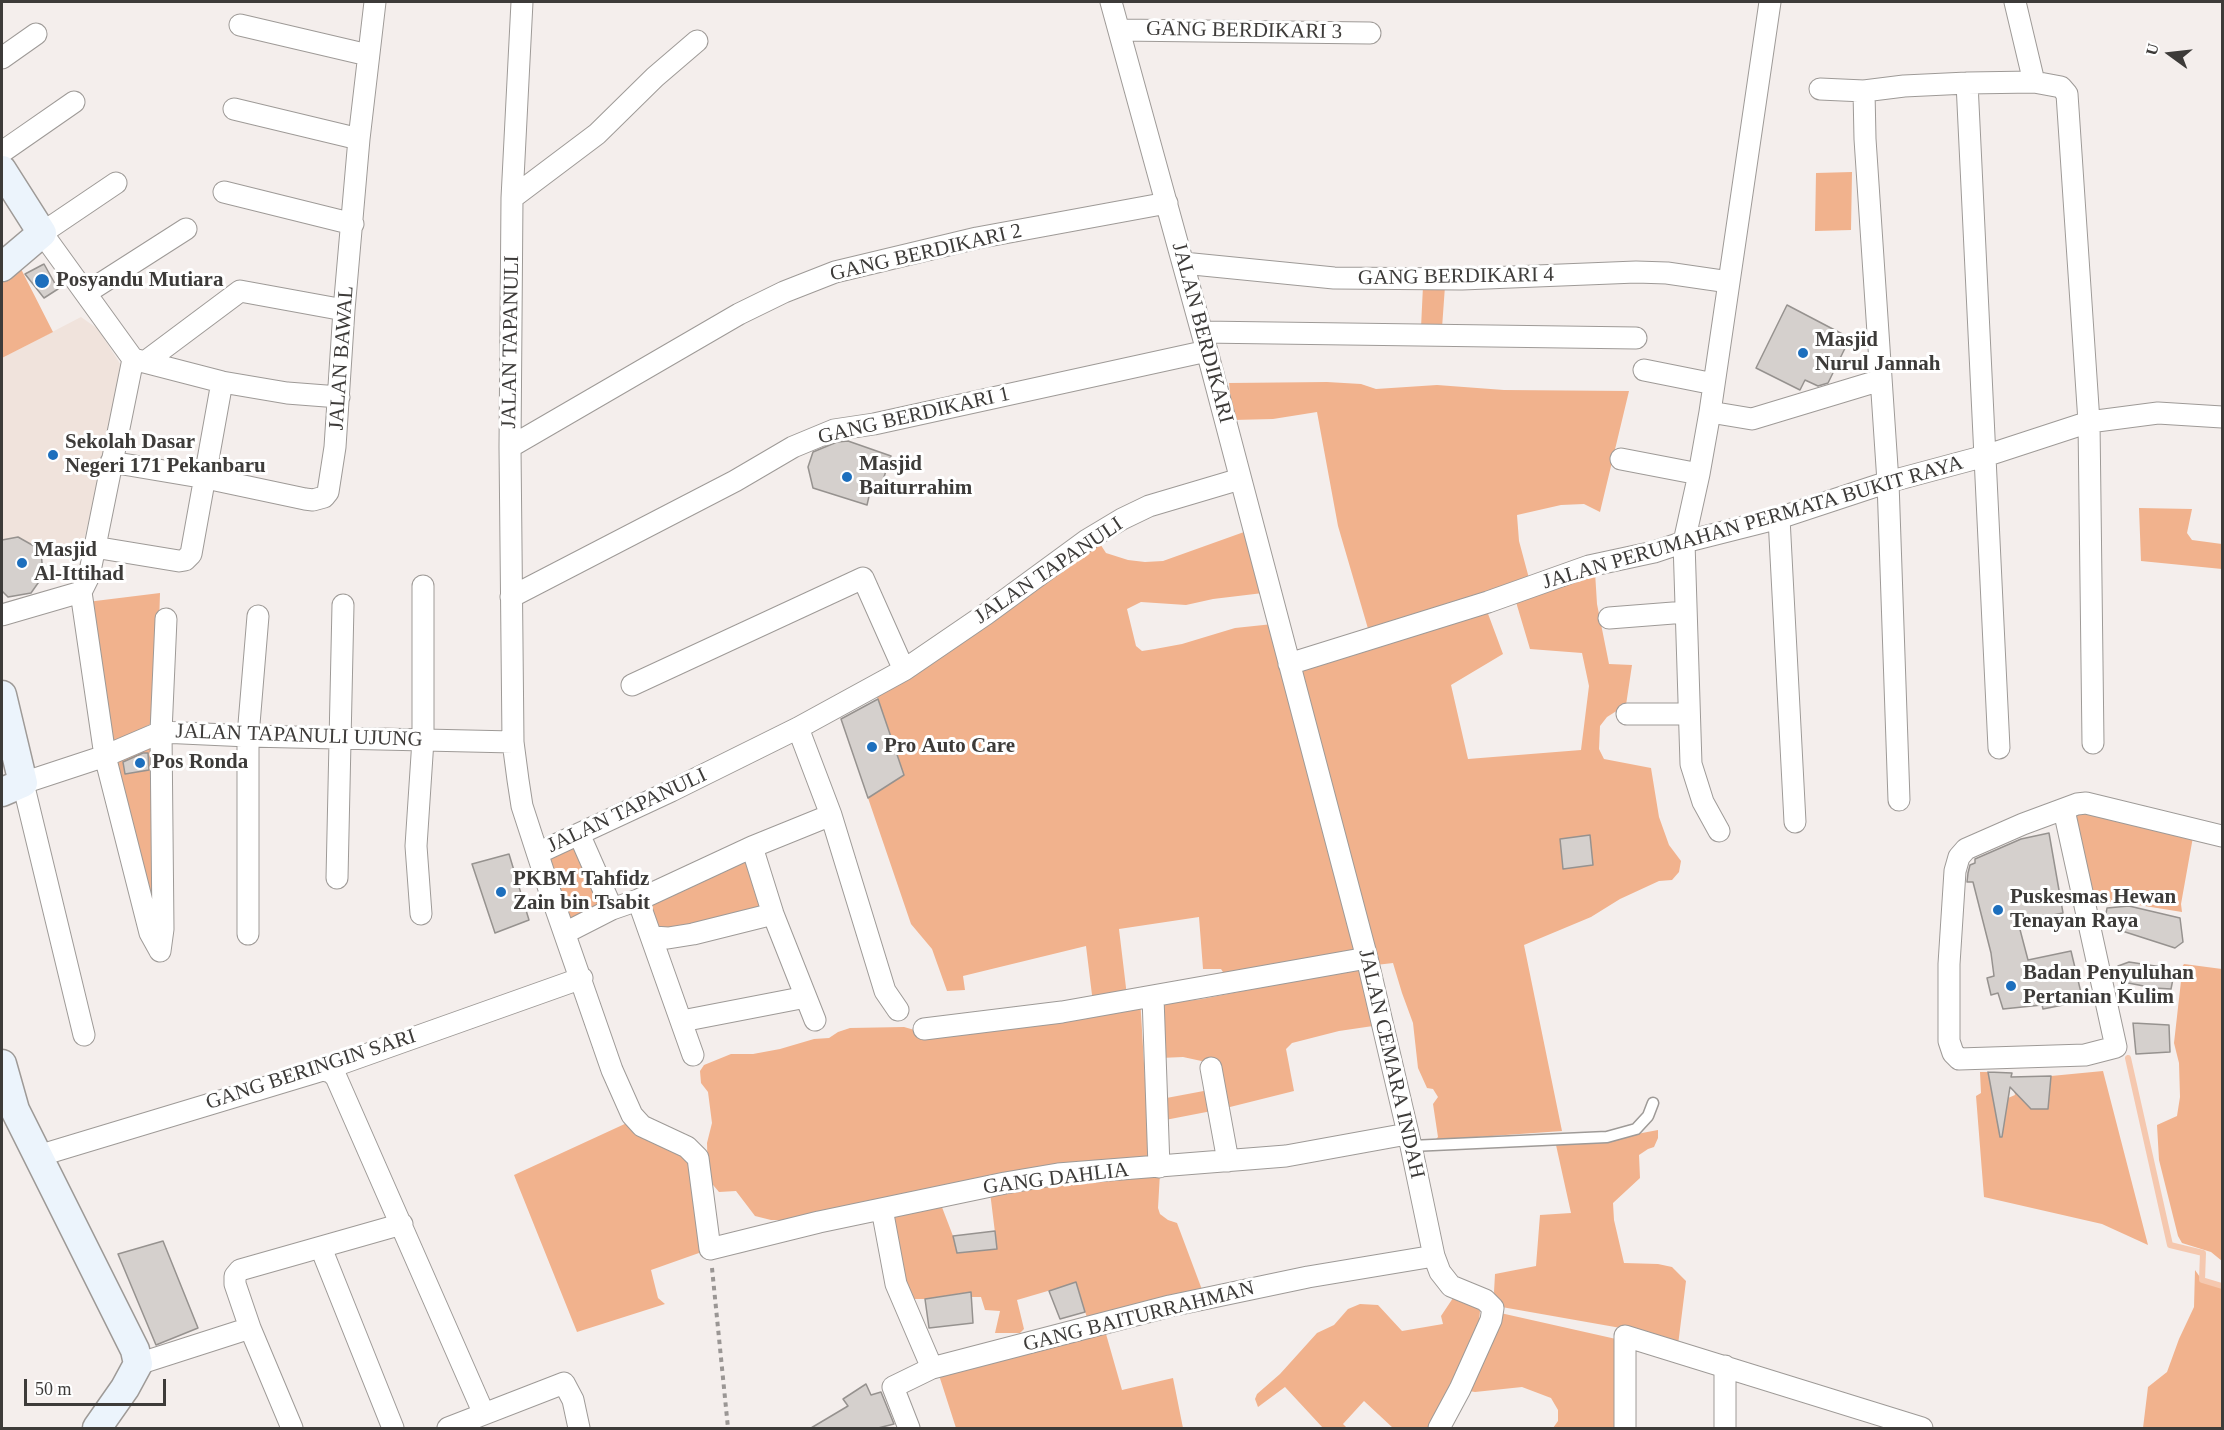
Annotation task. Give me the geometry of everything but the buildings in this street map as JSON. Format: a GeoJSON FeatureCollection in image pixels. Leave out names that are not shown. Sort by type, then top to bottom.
{"type":"FeatureCollection","features":[{"type":"Feature","properties":{"kind":"street","name":"JALAN BAWAL"},"geometry":{"type":"LineString","coordinates":[[111,462],[206,478],[305,499],[313,500],[324,497],[330,486],[335,447],[359,138],[375,2]]}},
{"type":"Feature","properties":{"kind":"street","name":"JALAN TAPANULI"},"geometry":{"type":"LineString","coordinates":[[522,2],[512,198],[510,447],[513,742],[522,806],[538,853],[798,728],[904,670],[986,614],[1087,540],[1122,519],[1149,506],[1240,479]]}},
{"type":"Feature","properties":{"kind":"street","name":"JALAN BERDIKARI"},"geometry":{"type":"LineString","coordinates":[[1111,2],[1205,341],[1290,664]]}},
{"type":"Feature","properties":{"kind":"street"},"geometry":{"type":"LineString","coordinates":[[1719,831],[1703,802],[1691,764],[1684,542],[1710,412],[1770,2]]}},
{"type":"Feature","properties":{"kind":"street"},"geometry":{"type":"LineString","coordinates":[[2015,2],[2034,82]]}},
{"type":"Feature","properties":{"kind":"street"},"geometry":{"type":"LineString","coordinates":[[240,25],[368,55]]}},
{"type":"Feature","properties":{"kind":"street","name":"GANG BERDIKARI 3"},"geometry":{"type":"LineString","coordinates":[[1119,30],[1370,33]]}},
{"type":"Feature","properties":{"kind":"street"},"geometry":{"type":"LineString","coordinates":[[2,58],[36,34]]}},
{"type":"Feature","properties":{"kind":"street"},"geometry":{"type":"LineString","coordinates":[[512,198],[597,134],[697,41]]}},
{"type":"Feature","properties":{"kind":"street"},"geometry":{"type":"LineString","coordinates":[[1966,82],[1999,748]]}},
{"type":"Feature","properties":{"kind":"street"},"geometry":{"type":"LineString","coordinates":[[1820,89],[1864,91],[1966,82],[2034,82],[2061,87],[2068,99],[2089,422],[2093,743]]}},
{"type":"Feature","properties":{"kind":"street"},"geometry":{"type":"LineString","coordinates":[[1864,91],[1865,139],[1888,482],[1899,800]]}},
{"type":"Feature","properties":{"kind":"street"},"geometry":{"type":"LineString","coordinates":[[2,152],[74,102]]}},
{"type":"Feature","properties":{"kind":"street"},"geometry":{"type":"LineString","coordinates":[[234,109],[359,138]]}},
{"type":"Feature","properties":{"kind":"street"},"geometry":{"type":"LineString","coordinates":[[2,170],[42,233],[139,361],[222,382],[287,393],[339,397]]}},
{"type":"Feature","properties":{"kind":"street"},"geometry":{"type":"LineString","coordinates":[[2,267],[42,233],[116,183]]}},
{"type":"Feature","properties":{"kind":"street"},"geometry":{"type":"LineString","coordinates":[[224,192],[352,224]]}},
{"type":"Feature","properties":{"kind":"street","name":"GANG BERDIKARI 2"},"geometry":{"type":"LineString","coordinates":[[510,447],[739,314],[784,292],[835,272],[977,238],[1167,203]]}},
{"type":"Feature","properties":{"kind":"street"},"geometry":{"type":"LineString","coordinates":[[86,293],[186,229]]}},
{"type":"Feature","properties":{"kind":"street","name":"GANG BERDIKARI 4"},"geometry":{"type":"LineString","coordinates":[[1183,263],[1334,278],[1461,279],[1636,272],[1667,273],[1729,282]]}},
{"type":"Feature","properties":{"kind":"street"},"geometry":{"type":"LineString","coordinates":[[166,619],[161,732],[163,929],[160,951],[150,933],[105,756],[81,592],[89,576],[111,462],[139,361],[240,291],[344,310]]}},
{"type":"Feature","properties":{"kind":"street","name":"GANG BERDIKARI 1"},"geometry":{"type":"LineString","coordinates":[[511,597],[735,481],[793,447],[834,430],[874,424],[1205,341],[1636,338]]}},
{"type":"Feature","properties":{"kind":"street"},"geometry":{"type":"LineString","coordinates":[[1644,370],[1714,384]]}},
{"type":"Feature","properties":{"kind":"street"},"geometry":{"type":"LineString","coordinates":[[1710,412],[1752,419],[1881,380]]}},
{"type":"Feature","properties":{"kind":"street"},"geometry":{"type":"LineString","coordinates":[[94,547],[185,560],[192,550],[222,382]]}},
{"type":"Feature","properties":{"kind":"street","name":"JALAN PERUMAHAN PERMATA BUKIT RAYA"},"geometry":{"type":"LineString","coordinates":[[1290,664],[1488,602],[1589,566],[1654,552],[1779,518],[1888,482],[1985,456],[2089,422],[2158,413],[2223,417]]}},
{"type":"Feature","properties":{"kind":"street"},"geometry":{"type":"LineString","coordinates":[[1622,459],[1699,474]]}},
{"type":"Feature","properties":{"kind":"street"},"geometry":{"type":"LineString","coordinates":[[1779,518],[1795,822]]}},
{"type":"Feature","properties":{"kind":"street"},"geometry":{"type":"LineString","coordinates":[[632,685],[863,578],[904,670]]}},
{"type":"Feature","properties":{"kind":"street"},"geometry":{"type":"LineString","coordinates":[[421,914],[416,846],[423,740],[423,586]]}},
{"type":"Feature","properties":{"kind":"street"},"geometry":{"type":"LineString","coordinates":[[2,615],[81,592]]}},
{"type":"Feature","properties":{"kind":"street"},"geometry":{"type":"LineString","coordinates":[[337,878],[343,605]]}},
{"type":"Feature","properties":{"kind":"street"},"geometry":{"type":"LineString","coordinates":[[1609,618],[1686,612]]}},
{"type":"Feature","properties":{"kind":"street"},"geometry":{"type":"LineString","coordinates":[[248,934],[248,736],[258,616]]}},
{"type":"Feature","properties":{"kind":"street","name":"JALAN CEMARA INDAH"},"geometry":{"type":"LineString","coordinates":[[1290,664],[1367,958],[1434,1256],[1440,1272],[1451,1286],[1487,1301],[1493,1308],[1491,1320],[1460,1389],[1439,1428]]}},
{"type":"Feature","properties":{"kind":"street"},"geometry":{"type":"LineString","coordinates":[[2,700],[12,788],[84,1035]]}},
{"type":"Feature","properties":{"kind":"street"},"geometry":{"type":"LineString","coordinates":[[1627,714],[1689,714]]}},
{"type":"Feature","properties":{"kind":"street"},"geometry":{"type":"LineString","coordinates":[[798,728],[831,815],[884,988],[898,1010]]}},
{"type":"Feature","properties":{"kind":"street","name":"JALAN TAPANULI UJUNG"},"geometry":{"type":"LineString","coordinates":[[12,788],[105,756],[161,732],[513,742]]}},
{"type":"Feature","properties":{"kind":"street"},"geometry":{"type":"LineString","coordinates":[[2064,810],[2116,1047],[2085,1055],[1959,1059],[1953,1053],[1949,1041],[1948,964],[1955,871],[1959,857],[1966,849],[1975,845],[2064,810],[2082,803],[2092,803],[2223,836]]}},
{"type":"Feature","properties":{"kind":"street"},"geometry":{"type":"LineString","coordinates":[[565,933],[612,909],[638,900],[752,847],[831,815]]}},
{"type":"Feature","properties":{"kind":"street"},"geometry":{"type":"LineString","coordinates":[[579,834],[612,909]]}},
{"type":"Feature","properties":{"kind":"street"},"geometry":{"type":"LineString","coordinates":[[752,847],[773,914],[815,1020]]}},
{"type":"Feature","properties":{"kind":"street"},"geometry":{"type":"LineString","coordinates":[[538,853],[612,1070],[632,1115],[642,1126],[687,1147],[698,1158],[710,1250]]}},
{"type":"Feature","properties":{"kind":"street"},"geometry":{"type":"LineString","coordinates":[[638,900],[693,1055]]}},
{"type":"Feature","properties":{"kind":"street"},"geometry":{"type":"LineString","coordinates":[[653,937],[668,938],[693,934],[773,914]]}},
{"type":"Feature","properties":{"kind":"street"},"geometry":{"type":"LineString","coordinates":[[924,1029],[1062,1012],[1367,958]]}},
{"type":"Feature","properties":{"kind":"street","name":"GANG BERINGIN SARI"},"geometry":{"type":"LineString","coordinates":[[38,1156],[323,1070],[582,978]]}},
{"type":"Feature","properties":{"kind":"street"},"geometry":{"type":"LineString","coordinates":[[682,1021],[806,997]]}},
{"type":"Feature","properties":{"kind":"street"},"geometry":{"type":"LineString","coordinates":[[1153,997],[1159,1167]]}},
{"type":"Feature","properties":{"kind":"street"},"geometry":{"type":"LineString","coordinates":[[2,1067],[15,1110],[135,1350],[138,1364],[106,1424]]}},
{"type":"Feature","properties":{"kind":"street"},"geometry":{"type":"LineString","coordinates":[[1211,1068],[1228,1161]]}},
{"type":"Feature","properties":{"kind":"street"},"geometry":{"type":"LineString","coordinates":[[323,1070],[331,1072],[336,1077],[484,1414]]}},
{"type":"Feature","properties":{"kind":"street","name":"GANG DAHLIA"},"geometry":{"type":"LineString","coordinates":[[710,1250],[819,1221],[1058,1174],[1286,1156],[1409,1140]]}},
{"type":"Feature","properties":{"kind":"street"},"geometry":{"type":"LineString","coordinates":[[882,1209],[896,1284],[932,1368]]}},
{"type":"Feature","properties":{"kind":"street"},"geometry":{"type":"LineString","coordinates":[[292,1428],[250,1328],[235,1284],[237,1273],[243,1269],[402,1224]]}},
{"type":"Feature","properties":{"kind":"street"},"geometry":{"type":"LineString","coordinates":[[321,1248],[393,1428]]}},
{"type":"Feature","properties":{"kind":"street","name":"GANG BAITURRAHMAN"},"geometry":{"type":"LineString","coordinates":[[909,1428],[893,1388],[932,1368],[1170,1306],[1308,1277],[1434,1256]]}},
{"type":"Feature","properties":{"kind":"street"},"geometry":{"type":"LineString","coordinates":[[138,1364],[250,1328]]}},
{"type":"Feature","properties":{"kind":"street"},"geometry":{"type":"LineString","coordinates":[[1625,1428],[1625,1336],[1922,1428]]}},
{"type":"Feature","properties":{"kind":"street"},"geometry":{"type":"LineString","coordinates":[[1725,1366],[1725,1428]]}},
{"type":"Feature","properties":{"kind":"street"},"geometry":{"type":"LineString","coordinates":[[448,1428],[564,1383],[573,1400],[579,1428]]}},
{"type":"Feature","properties":{"kind":"lane"},"geometry":{"type":"LineString","coordinates":[[1409,1140],[1607,1137],[1636,1129],[1648,1116],[1653,1103]]}},
{"type":"Feature","properties":{"kind":"path"},"geometry":{"type":"LineString","coordinates":[[710,1250],[728,1428]]}},
{"type":"Feature","properties":{"kind":"shaded area"},"geometry":{"type":"Polygon","coordinates":[[[1852,172],[1851,230],[1815,231],[1816,173],[1852,172]]]}},
{"type":"Feature","properties":{"kind":"shaded area"},"geometry":{"type":"Polygon","coordinates":[[[19,265],[53,332],[2,358],[2,280],[19,265]]]}},
{"type":"Feature","properties":{"kind":"shaded area"},"geometry":{"type":"Polygon","coordinates":[[[1423,286],[1445,286],[1442,328],[1421,328],[1423,286]]]}},
{"type":"Feature","properties":{"kind":"shaded area","name":"Sekolah Dasar Negeri 171 Pekanbaru"},"geometry":{"type":"Polygon","coordinates":[[[81,317],[98,329],[126,373],[79,559],[41,550],[42,538],[29,544],[18,537],[2,540],[2,358],[81,317]]]}},
{"type":"Feature","properties":{"kind":"shaded area"},"geometry":{"type":"Polygon","coordinates":[[[1229,383],[1361,384],[1376,389],[1437,385],[1504,390],[1629,391],[1600,512],[1584,504],[1561,505],[1517,515],[1519,541],[1530,582],[1369,632],[1338,526],[1317,412],[1273,419],[1233,420],[1229,383]]]}},
{"type":"Feature","properties":{"kind":"shaded area"},"geometry":{"type":"Polygon","coordinates":[[[2139,508],[2192,509],[2187,533],[2192,540],[2222,544],[2222,569],[2141,561],[2139,508]]]}},
{"type":"Feature","properties":{"kind":"shaded area"},"geometry":{"type":"Polygon","coordinates":[[[1244,532],[1263,593],[1186,605],[1141,602],[1127,609],[1136,646],[1142,651],[1155,649],[1182,644],[1235,628],[1273,624],[1356,956],[1228,980],[1221,969],[1203,969],[1199,917],[1119,929],[1127,996],[1093,1003],[1086,946],[963,976],[965,990],[947,991],[932,949],[911,924],[868,798],[904,775],[877,697],[959,644],[1097,539],[1106,553],[1128,560],[1145,562],[1163,561],[1244,532]]]}},
{"type":"Feature","properties":{"kind":"shaded area"},"geometry":{"type":"Polygon","coordinates":[[[1595,572],[1597,604],[1609,664],[1632,665],[1626,705],[1607,717],[1600,726],[1599,749],[1604,759],[1651,768],[1659,817],[1669,845],[1681,861],[1679,872],[1672,880],[1659,881],[1620,899],[1591,917],[1524,945],[1562,1131],[1435,1140],[1438,1137],[1433,1104],[1438,1097],[1433,1089],[1427,1088],[1418,1068],[1413,1023],[1393,963],[1376,965],[1302,669],[1487,611],[1503,654],[1451,685],[1468,759],[1581,750],[1589,686],[1582,653],[1530,649],[1516,602],[1595,572]]]}},
{"type":"Feature","properties":{"kind":"shaded area"},"geometry":{"type":"Polygon","coordinates":[[[160,593],[156,721],[113,744],[87,602],[160,593]]]}},
{"type":"Feature","properties":{"kind":"shaded area"},"geometry":{"type":"Polygon","coordinates":[[[158,743],[154,925],[112,759],[158,743]]]}},
{"type":"Feature","properties":{"kind":"shaded area"},"geometry":{"type":"Polygon","coordinates":[[[2077,809],[2193,837],[2181,904],[2182,912],[2115,903],[2096,898],[2088,879],[2073,815],[2077,809]]]}},
{"type":"Feature","properties":{"kind":"shaded area"},"geometry":{"type":"Polygon","coordinates":[[[578,843],[605,907],[569,921],[545,856],[578,843]]]}},
{"type":"Feature","properties":{"kind":"shaded area"},"geometry":{"type":"Polygon","coordinates":[[[744,857],[764,911],[660,931],[647,900],[744,857]]]}},
{"type":"Feature","properties":{"kind":"shaded area"},"geometry":{"type":"Polygon","coordinates":[[[2184,964],[2222,969],[2222,1261],[2211,1252],[2182,1243],[2178,1236],[2159,1160],[2157,1125],[2177,1116],[2180,1097],[2179,1063],[2174,1043],[2181,981],[2177,974],[2184,964]]]}},
{"type":"Feature","properties":{"kind":"shaded area"},"geometry":{"type":"Polygon","coordinates":[[[1361,968],[1373,1026],[1339,1031],[1292,1043],[1286,1049],[1294,1091],[1222,1109],[1160,1121],[1161,1099],[1209,1090],[1206,1062],[1183,1057],[1160,1058],[1162,1004],[1202,999],[1361,968]]]}},
{"type":"Feature","properties":{"kind":"shaded area"},"geometry":{"type":"Polygon","coordinates":[[[1140,998],[1150,1161],[791,1220],[771,1220],[755,1216],[736,1191],[719,1192],[708,1179],[707,1143],[712,1123],[708,1092],[701,1083],[700,1071],[704,1065],[731,1054],[753,1054],[814,1039],[829,1038],[850,1028],[904,1027],[925,1033],[1140,998]]]}},
{"type":"Feature","properties":{"kind":"shaded area"},"geometry":{"type":"Polygon","coordinates":[[[2103,1071],[2148,1245],[2102,1224],[1984,1197],[1976,1096],[1981,1093],[1980,1072],[1988,1072],[1996,1115],[2008,1098],[2015,1095],[2012,1079],[2025,1077],[2024,1102],[2031,1109],[2048,1109],[2051,1076],[2103,1071]]]}},
{"type":"Feature","properties":{"kind":"shaded area"},"geometry":{"type":"Polygon","coordinates":[[[629,1122],[688,1154],[700,1232],[699,1253],[651,1270],[658,1298],[665,1304],[577,1332],[514,1175],[629,1122]]]}},
{"type":"Feature","properties":{"kind":"shaded area"},"geometry":{"type":"Polygon","coordinates":[[[1658,1130],[1658,1138],[1654,1147],[1639,1155],[1640,1178],[1613,1203],[1614,1220],[1624,1263],[1658,1264],[1672,1267],[1686,1281],[1678,1345],[1632,1330],[1496,1306],[1495,1274],[1536,1266],[1540,1215],[1571,1213],[1556,1145],[1594,1142],[1658,1130]]]}},
{"type":"Feature","properties":{"kind":"shaded area"},"geometry":{"type":"Polygon","coordinates":[[[1160,1173],[1158,1208],[1160,1214],[1177,1223],[1204,1295],[1089,1323],[1075,1283],[1017,1300],[1024,1329],[1020,1333],[995,1333],[1000,1311],[985,1310],[981,1297],[971,1297],[970,1292],[925,1299],[906,1299],[887,1214],[940,1202],[957,1253],[997,1249],[990,1192],[1160,1173]]]}},
{"type":"Feature","properties":{"kind":"shaded area"},"geometry":{"type":"Polygon","coordinates":[[[2195,1270],[2202,1280],[2222,1286],[2222,1428],[2143,1428],[2148,1387],[2167,1372],[2194,1307],[2195,1270]]]}},
{"type":"Feature","properties":{"kind":"shaded area"},"geometry":{"type":"Polygon","coordinates":[[[1455,1295],[1474,1305],[1480,1311],[1479,1322],[1439,1410],[1428,1428],[1393,1428],[1364,1401],[1343,1424],[1347,1428],[1323,1428],[1285,1387],[1258,1407],[1255,1399],[1257,1394],[1280,1374],[1317,1333],[1334,1325],[1348,1309],[1360,1304],[1378,1305],[1402,1331],[1443,1324],[1441,1316],[1455,1295]]]}},
{"type":"Feature","properties":{"kind":"shaded area"},"geometry":{"type":"Polygon","coordinates":[[[1496,1312],[1616,1339],[1619,1428],[1553,1428],[1558,1421],[1558,1410],[1551,1398],[1522,1387],[1475,1392],[1463,1390],[1496,1312]]]}},
{"type":"Feature","properties":{"kind":"shaded area"},"geometry":{"type":"Polygon","coordinates":[[[1104,1327],[1122,1390],[1173,1378],[1183,1428],[956,1428],[937,1369],[1104,1327]]]}},
{"type":"Feature","properties":{"kind":"waterway"},"geometry":{"type":"LineString","coordinates":[[2128,1058],[2170,1245],[2203,1253],[2202,1280],[2222,1286]]}},
{"type":"Feature","properties":{"kind":"place","name":"Posyandu Mutiara"},"geometry":{"type":"Point","coordinates":[42,281]}},
{"type":"Feature","properties":{"kind":"place","name":"Masjid Nurul Jannah"},"geometry":{"type":"Point","coordinates":[1803,353]}},
{"type":"Feature","properties":{"kind":"place","name":"Sekolah Dasar Negeri 171 Pekanbaru"},"geometry":{"type":"Point","coordinates":[53,455]}},
{"type":"Feature","properties":{"kind":"place","name":"Masjid Baiturrahim"},"geometry":{"type":"Point","coordinates":[847,477]}},
{"type":"Feature","properties":{"kind":"place","name":"Masjid Al-Ittihad"},"geometry":{"type":"Point","coordinates":[22,563]}},
{"type":"Feature","properties":{"kind":"place","name":"Pro Auto Care"},"geometry":{"type":"Point","coordinates":[872,747]}},
{"type":"Feature","properties":{"kind":"place","name":"Pos Ronda"},"geometry":{"type":"Point","coordinates":[140,763]}},
{"type":"Feature","properties":{"kind":"place","name":"PKBM Tahfidz Zain bin Tsabit"},"geometry":{"type":"Point","coordinates":[501,892]}},
{"type":"Feature","properties":{"kind":"place","name":"Puskesmas Hewan Tenayan Raya"},"geometry":{"type":"Point","coordinates":[1998,910]}},
{"type":"Feature","properties":{"kind":"place","name":"Badan Penyuluhan Pertanian Kulim"},"geometry":{"type":"Point","coordinates":[2011,986]}}]}
